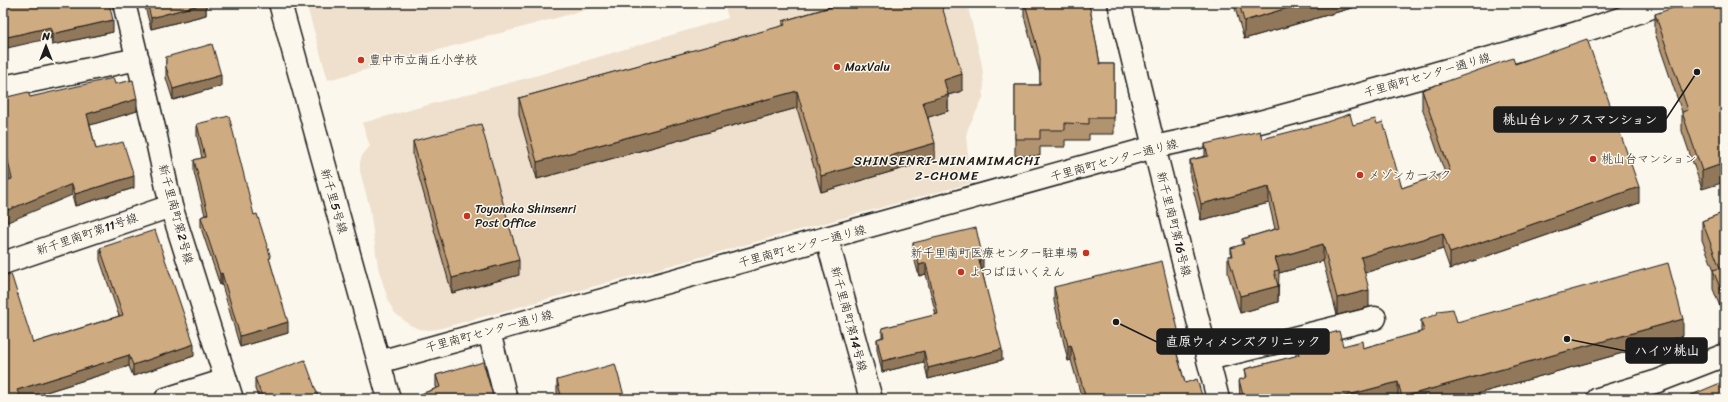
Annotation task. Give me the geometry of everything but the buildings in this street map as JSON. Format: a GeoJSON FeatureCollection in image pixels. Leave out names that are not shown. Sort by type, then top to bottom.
{"type":"FeatureCollection","features":[{"type":"Feature","properties":{"kind":"street","name":"新千里南町第2号線"},"geometry":{"type":"LineString","coordinates":[[124,3],[171,206],[229,389]]}},
{"type":"Feature","properties":{"kind":"street","name":"新千里5号線"},"geometry":{"type":"LineString","coordinates":[[280,3],[389,399]]}},
{"type":"Feature","properties":{"kind":"street","name":"新千里南町第16号線"},"geometry":{"type":"LineString","coordinates":[[1119,3],[1218,399]]}},
{"type":"Feature","properties":{"kind":"street","name":"千里南町センター通り線"},"geometry":{"type":"LineString","coordinates":[[379,362],[827,239],[1154,147],[1212,135],[1587,30],[1662,3]]}},
{"type":"Feature","properties":{"kind":"street"},"geometry":{"type":"LineString","coordinates":[[3,87],[138,59]]}},
{"type":"Feature","properties":{"kind":"street","name":"新千里南町第11号線"},"geometry":{"type":"LineString","coordinates":[[3,263],[171,206]]}},
{"type":"Feature","properties":{"kind":"street","name":"新千里南町第14号線"},"geometry":{"type":"LineString","coordinates":[[827,239],[871,399]]}},
{"type":"Feature","properties":{"kind":"street"},"geometry":{"type":"LineString","coordinates":[[1208,359],[1375,318]]}},
{"type":"Feature","properties":{"kind":"street"},"geometry":{"type":"LineString","coordinates":[[489,332],[506,399]]}},
{"type":"Feature","properties":{"kind":"street"},"geometry":{"type":"LineString","coordinates":[[1598,399],[1658,380],[1725,355]]}},
{"type":"Feature","properties":{"kind":"street"},"geometry":{"type":"LineString","coordinates":[[166,399],[229,389]]}},
{"type":"Feature","properties":{"kind":"shaded area","name":"豊中市立南丘小学校"},"geometry":{"type":"Polygon","coordinates":[[[306,3],[611,3],[328,80],[306,3]]]}},
{"type":"Feature","properties":{"kind":"shaded area"},"geometry":{"type":"Polygon","coordinates":[[[724,3],[967,3],[982,65],[984,84],[983,98],[968,128],[966,136],[971,183],[438,329],[419,329],[410,325],[395,313],[389,303],[378,267],[370,209],[360,171],[362,156],[370,146],[362,123],[542,74],[728,18],[724,3]]]}},
{"type":"Feature","properties":{"kind":"place","name":"豊中市立南丘小学校"},"geometry":{"type":"Point","coordinates":[361,60]}},
{"type":"Feature","properties":{"kind":"place","name":"MaxValu"},"geometry":{"type":"Point","coordinates":[837,67]}},
{"type":"Feature","properties":{"kind":"place","name":"桃山台レックスマンション"},"geometry":{"type":"Point","coordinates":[1697,72]}},
{"type":"Feature","properties":{"kind":"place","name":"桃山台マンション"},"geometry":{"type":"Point","coordinates":[1593,159]}},
{"type":"Feature","properties":{"kind":"place","name":"メゾンカースク"},"geometry":{"type":"Point","coordinates":[1360,175]}},
{"type":"Feature","properties":{"kind":"place","name":"Toyonaka Shinsenri Post Office"},"geometry":{"type":"Point","coordinates":[467,216]}},
{"type":"Feature","properties":{"kind":"place","name":"新千里南町医療センター駐車場"},"geometry":{"type":"Point","coordinates":[1086,253]}},
{"type":"Feature","properties":{"kind":"place","name":"よつばほいくえん"},"geometry":{"type":"Point","coordinates":[961,272]}},
{"type":"Feature","properties":{"kind":"place","name":"直原ウィメンズクリニック"},"geometry":{"type":"Point","coordinates":[1116,322]}},
{"type":"Feature","properties":{"kind":"place","name":"ハイツ桃山"},"geometry":{"type":"Point","coordinates":[1567,339]}},
{"type":"Feature","properties":{"kind":"district","name":"SHINSENRI-MINAMIMACHI 2-CHOME"},"geometry":{"type":"Point","coordinates":[947,168]}}]}
